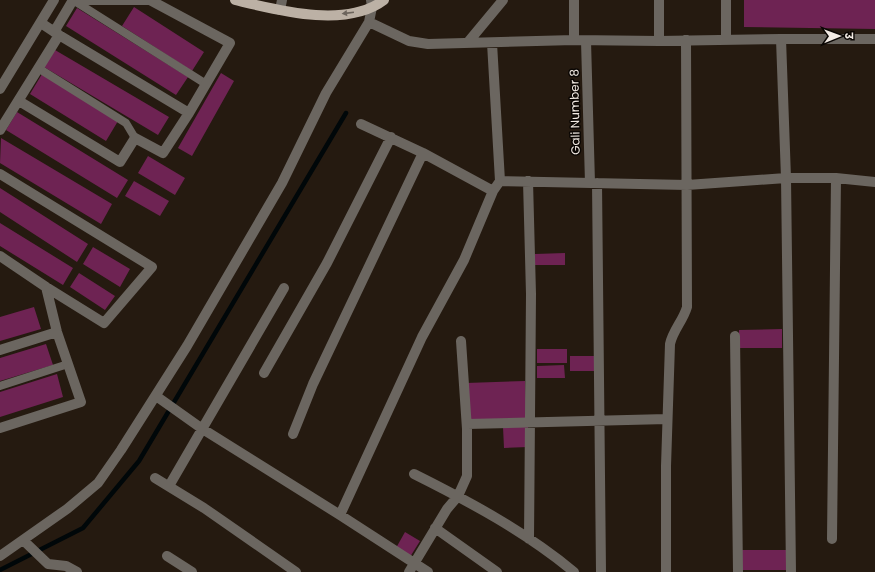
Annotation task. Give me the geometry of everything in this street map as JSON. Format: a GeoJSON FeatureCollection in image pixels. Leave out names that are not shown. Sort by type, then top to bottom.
{"type":"FeatureCollection","features":[{"type":"Feature","properties":{"kind":"main road"},"geometry":{"type":"LineString","coordinates":[[235,0],[281,5],[331,15],[355,12],[372,3],[384,0]]}},
{"type":"Feature","properties":{"kind":"street"},"geometry":{"type":"LineString","coordinates":[[0,89],[41,24],[54,0]]}},
{"type":"Feature","properties":{"kind":"street"},"geometry":{"type":"LineString","coordinates":[[0,130],[38,68],[73,0],[150,0],[230,43],[189,113],[163,153],[135,138],[120,162],[18,101]]}},
{"type":"Feature","properties":{"kind":"street"},"geometry":{"type":"LineString","coordinates":[[469,41],[503,0]]}},
{"type":"Feature","properties":{"kind":"street"},"geometry":{"type":"LineString","coordinates":[[574,0],[574,40]]}},
{"type":"Feature","properties":{"kind":"street"},"geometry":{"type":"LineString","coordinates":[[659,0],[659,41]]}},
{"type":"Feature","properties":{"kind":"street"},"geometry":{"type":"LineString","coordinates":[[726,0],[726,39]]}},
{"type":"Feature","properties":{"kind":"street"},"geometry":{"type":"LineString","coordinates":[[0,556],[27,543],[98,483],[160,398],[187,346],[282,183],[326,93],[369,22],[372,3]]}},
{"type":"Feature","properties":{"kind":"street"},"geometry":{"type":"LineString","coordinates":[[369,22],[410,41],[428,44],[469,41],[492,43],[574,40],[659,41],[726,39],[875,39]]}},
{"type":"Feature","properties":{"kind":"street"},"geometry":{"type":"LineString","coordinates":[[41,24],[189,113]]}},
{"type":"Feature","properties":{"kind":"street"},"geometry":{"type":"LineString","coordinates":[[781,39],[786,178],[791,572]]}},
{"type":"Feature","properties":{"kind":"street"},"geometry":{"type":"LineString","coordinates":[[666,572],[667,419],[670,344],[673,332],[684,316],[687,307],[686,40]]}},
{"type":"Feature","properties":{"kind":"street","name":"Gali Number 8"},"geometry":{"type":"LineString","coordinates":[[586,41],[593,183],[600,421],[601,572]]}},
{"type":"Feature","properties":{"kind":"street"},"geometry":{"type":"LineString","coordinates":[[340,514],[422,337],[464,260],[493,191],[500,181],[492,43]]}},
{"type":"Feature","properties":{"kind":"street"},"geometry":{"type":"LineString","coordinates":[[362,124],[424,153],[493,191]]}},
{"type":"Feature","properties":{"kind":"street"},"geometry":{"type":"LineString","coordinates":[[264,373],[327,263],[391,137]]}},
{"type":"Feature","properties":{"kind":"street"},"geometry":{"type":"LineString","coordinates":[[293,434],[313,384],[424,153]]}},
{"type":"Feature","properties":{"kind":"street"},"geometry":{"type":"LineString","coordinates":[[0,174],[152,267],[104,323],[0,256]]}},
{"type":"Feature","properties":{"kind":"street"},"geometry":{"type":"LineString","coordinates":[[500,181],[687,185],[786,178],[836,178],[875,182]]}},
{"type":"Feature","properties":{"kind":"street"},"geometry":{"type":"LineString","coordinates":[[832,539],[836,178]]}},
{"type":"Feature","properties":{"kind":"street"},"geometry":{"type":"LineString","coordinates":[[528,181],[531,294],[529,539]]}},
{"type":"Feature","properties":{"kind":"street"},"geometry":{"type":"LineString","coordinates":[[0,428],[81,402],[57,332],[46,286]]}},
{"type":"Feature","properties":{"kind":"street"},"geometry":{"type":"LineString","coordinates":[[169,486],[201,428],[284,288]]}},
{"type":"Feature","properties":{"kind":"street"},"geometry":{"type":"LineString","coordinates":[[0,350],[57,332]]}},
{"type":"Feature","properties":{"kind":"street"},"geometry":{"type":"LineString","coordinates":[[734,336],[738,572]]}},
{"type":"Feature","properties":{"kind":"street"},"geometry":{"type":"LineString","coordinates":[[412,568],[447,509],[458,496],[468,470],[467,424],[461,341]]}},
{"type":"Feature","properties":{"kind":"street"},"geometry":{"type":"LineString","coordinates":[[160,398],[201,428],[340,514],[412,568],[428,572]]}},
{"type":"Feature","properties":{"kind":"street"},"geometry":{"type":"LineString","coordinates":[[467,424],[667,419]]}},
{"type":"Feature","properties":{"kind":"street"},"geometry":{"type":"LineString","coordinates":[[414,474],[458,496],[547,549],[574,572]]}},
{"type":"Feature","properties":{"kind":"street"},"geometry":{"type":"LineString","coordinates":[[155,478],[204,508],[296,572]]}},
{"type":"Feature","properties":{"kind":"street"},"geometry":{"type":"LineString","coordinates":[[435,528],[497,572]]}},
{"type":"Feature","properties":{"kind":"street"},"geometry":{"type":"LineString","coordinates":[[27,543],[48,564],[66,566],[77,572]]}},
{"type":"Feature","properties":{"kind":"street"},"geometry":{"type":"LineString","coordinates":[[167,556],[192,572]]}},
{"type":"Feature","properties":{"kind":"lane"},"geometry":{"type":"LineString","coordinates":[[73,0],[206,84]]}},
{"type":"Feature","properties":{"kind":"lane"},"geometry":{"type":"LineString","coordinates":[[38,68],[126,123],[135,138]]}},
{"type":"Feature","properties":{"kind":"lane"},"geometry":{"type":"LineString","coordinates":[[0,386],[68,364]]}},
{"type":"Feature","properties":{"kind":"building"},"geometry":{"type":"Polygon","coordinates":[[[744,0],[875,0],[875,29],[744,27],[744,0]]]}},
{"type":"Feature","properties":{"kind":"building"},"geometry":{"type":"Polygon","coordinates":[[[134,7],[204,52],[192,71],[122,26],[134,7]]]}},
{"type":"Feature","properties":{"kind":"building"},"geometry":{"type":"Polygon","coordinates":[[[77,8],[188,77],[176,95],[66,26],[77,8]]]}},
{"type":"Feature","properties":{"kind":"building"},"geometry":{"type":"Polygon","coordinates":[[[55,50],[169,117],[158,135],[44,67],[55,50]]]}},
{"type":"Feature","properties":{"kind":"building"},"geometry":{"type":"Polygon","coordinates":[[[221,73],[234,81],[192,156],[178,148],[221,73]]]}},
{"type":"Feature","properties":{"kind":"building"},"geometry":{"type":"Polygon","coordinates":[[[42,74],[118,121],[106,141],[30,94],[42,74]]]}},
{"type":"Feature","properties":{"kind":"building"},"geometry":{"type":"Polygon","coordinates":[[[17,112],[128,180],[117,198],[6,130],[17,112]]]}},
{"type":"Feature","properties":{"kind":"building"},"geometry":{"type":"Polygon","coordinates":[[[1,138],[112,204],[101,224],[0,163],[1,138]]]}},
{"type":"Feature","properties":{"kind":"building"},"geometry":{"type":"Polygon","coordinates":[[[148,156],[185,178],[175,195],[138,173],[148,156]]]}},
{"type":"Feature","properties":{"kind":"building"},"geometry":{"type":"Polygon","coordinates":[[[134,181],[169,201],[160,216],[125,196],[134,181]]]}},
{"type":"Feature","properties":{"kind":"building"},"geometry":{"type":"Polygon","coordinates":[[[0,188],[88,244],[77,262],[0,212],[0,188]]]}},
{"type":"Feature","properties":{"kind":"building"},"geometry":{"type":"Polygon","coordinates":[[[0,223],[73,268],[63,285],[0,246],[0,223]]]}},
{"type":"Feature","properties":{"kind":"building"},"geometry":{"type":"Polygon","coordinates":[[[93,247],[130,269],[120,287],[83,264],[93,247]]]}},
{"type":"Feature","properties":{"kind":"building"},"geometry":{"type":"Polygon","coordinates":[[[565,253],[565,265],[535,265],[535,254],[565,253]]]}},
{"type":"Feature","properties":{"kind":"building"},"geometry":{"type":"Polygon","coordinates":[[[79,273],[115,296],[105,310],[70,287],[79,273]]]}},
{"type":"Feature","properties":{"kind":"building"},"geometry":{"type":"Polygon","coordinates":[[[34,307],[41,329],[0,341],[0,317],[34,307]]]}},
{"type":"Feature","properties":{"kind":"building"},"geometry":{"type":"Polygon","coordinates":[[[782,329],[782,348],[739,348],[739,330],[782,329]]]}},
{"type":"Feature","properties":{"kind":"building"},"geometry":{"type":"Polygon","coordinates":[[[46,344],[53,365],[0,381],[0,358],[46,344]]]}},
{"type":"Feature","properties":{"kind":"building"},"geometry":{"type":"Polygon","coordinates":[[[537,349],[567,349],[567,363],[537,363],[537,349]]]}},
{"type":"Feature","properties":{"kind":"building"},"geometry":{"type":"Polygon","coordinates":[[[570,356],[596,356],[596,371],[570,371],[570,356]]]}},
{"type":"Feature","properties":{"kind":"building"},"geometry":{"type":"Polygon","coordinates":[[[564,365],[565,378],[537,378],[537,366],[564,365]]]}},
{"type":"Feature","properties":{"kind":"building"},"geometry":{"type":"Polygon","coordinates":[[[57,374],[63,397],[0,417],[0,392],[57,374]]]}},
{"type":"Feature","properties":{"kind":"building"},"geometry":{"type":"Polygon","coordinates":[[[525,381],[527,419],[468,421],[466,383],[525,381]]]}},
{"type":"Feature","properties":{"kind":"building"},"geometry":{"type":"Polygon","coordinates":[[[528,426],[528,447],[504,448],[503,427],[528,426]]]}},
{"type":"Feature","properties":{"kind":"building"},"geometry":{"type":"Polygon","coordinates":[[[405,532],[420,541],[410,557],[396,548],[405,532]]]}},
{"type":"Feature","properties":{"kind":"building"},"geometry":{"type":"Polygon","coordinates":[[[742,550],[786,550],[787,570],[742,570],[742,550]]]}},
{"type":"Feature","properties":{"kind":"waterway"},"geometry":{"type":"LineString","coordinates":[[0,570],[83,528],[139,461],[346,113]]}}]}
